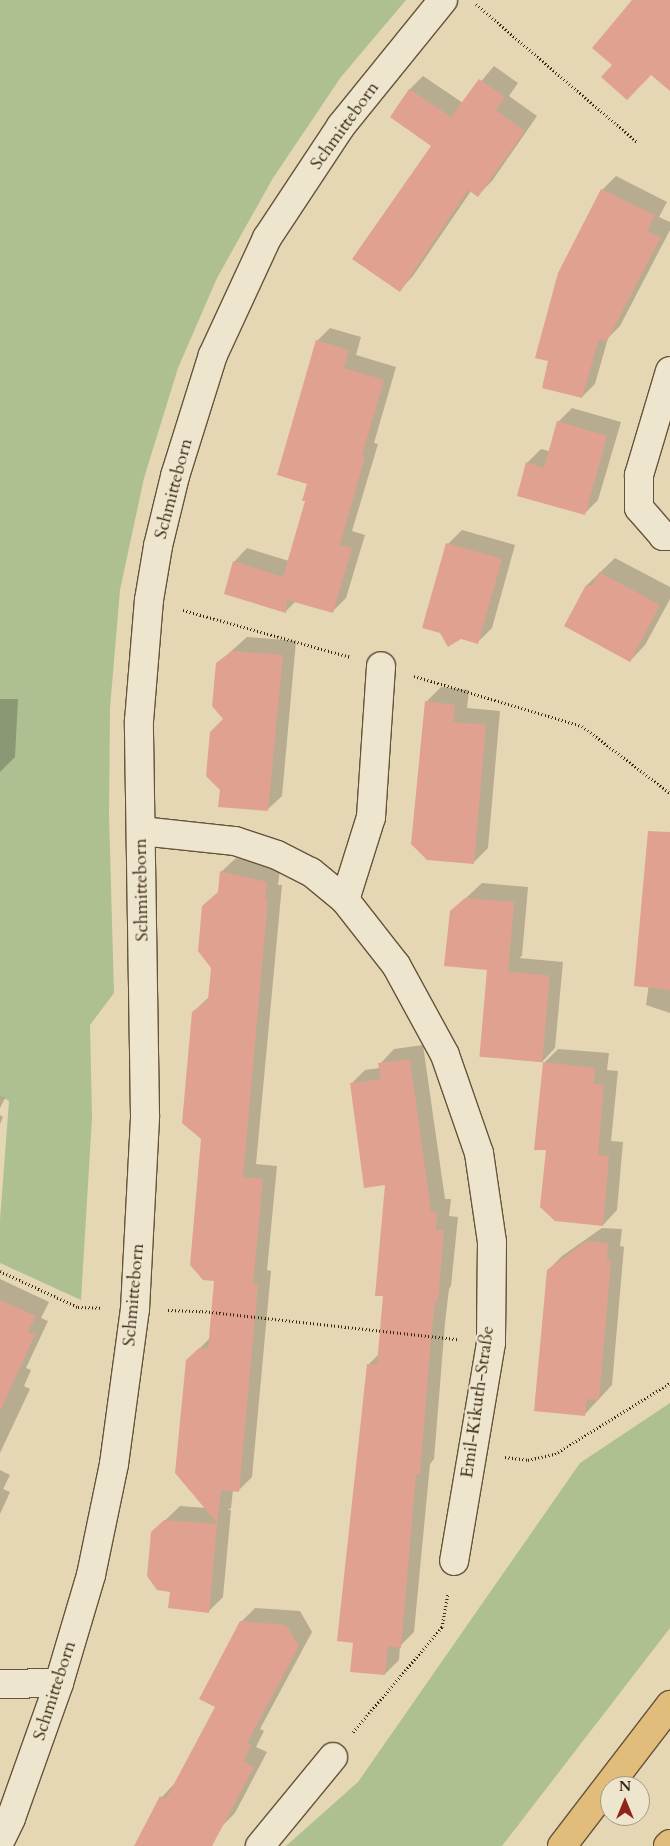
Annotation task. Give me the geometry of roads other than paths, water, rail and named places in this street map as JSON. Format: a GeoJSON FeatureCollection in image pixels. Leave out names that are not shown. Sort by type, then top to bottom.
{"type":"FeatureCollection","features":[{"type":"Feature","properties":{"kind":"highway"},"geometry":{"type":"LineString","coordinates":[[562,1846],[670,1704]]}},
{"type":"Feature","properties":{"kind":"street","name":"Schmitteborn"},"geometry":{"type":"LineString","coordinates":[[0,1841],[11,1818],[59,1683],[91,1575],[114,1464],[135,1309],[145,1114],[139,720],[148,600],[158,546],[175,476],[213,355],[267,238],[341,126],[443,0]]}},
{"type":"Feature","properties":{"kind":"street"},"geometry":{"type":"LineString","coordinates":[[666,536],[639,508],[639,475],[670,371]]}},
{"type":"Feature","properties":{"kind":"street"},"geometry":{"type":"LineString","coordinates":[[345,900],[371,817],[381,666]]}},
{"type":"Feature","properties":{"kind":"street","name":"Emil-Kikuth-Straße"},"geometry":{"type":"LineString","coordinates":[[141,831],[235,841],[277,855],[311,872],[345,900],[396,965],[445,1055],[479,1153],[492,1242],[491,1343],[454,1561]]}},
{"type":"Feature","properties":{"kind":"street"},"geometry":{"type":"LineString","coordinates":[[0,1684],[59,1683]]}},
{"type":"Feature","properties":{"kind":"street"},"geometry":{"type":"LineString","coordinates":[[260,1846],[333,1757]]}}]}
